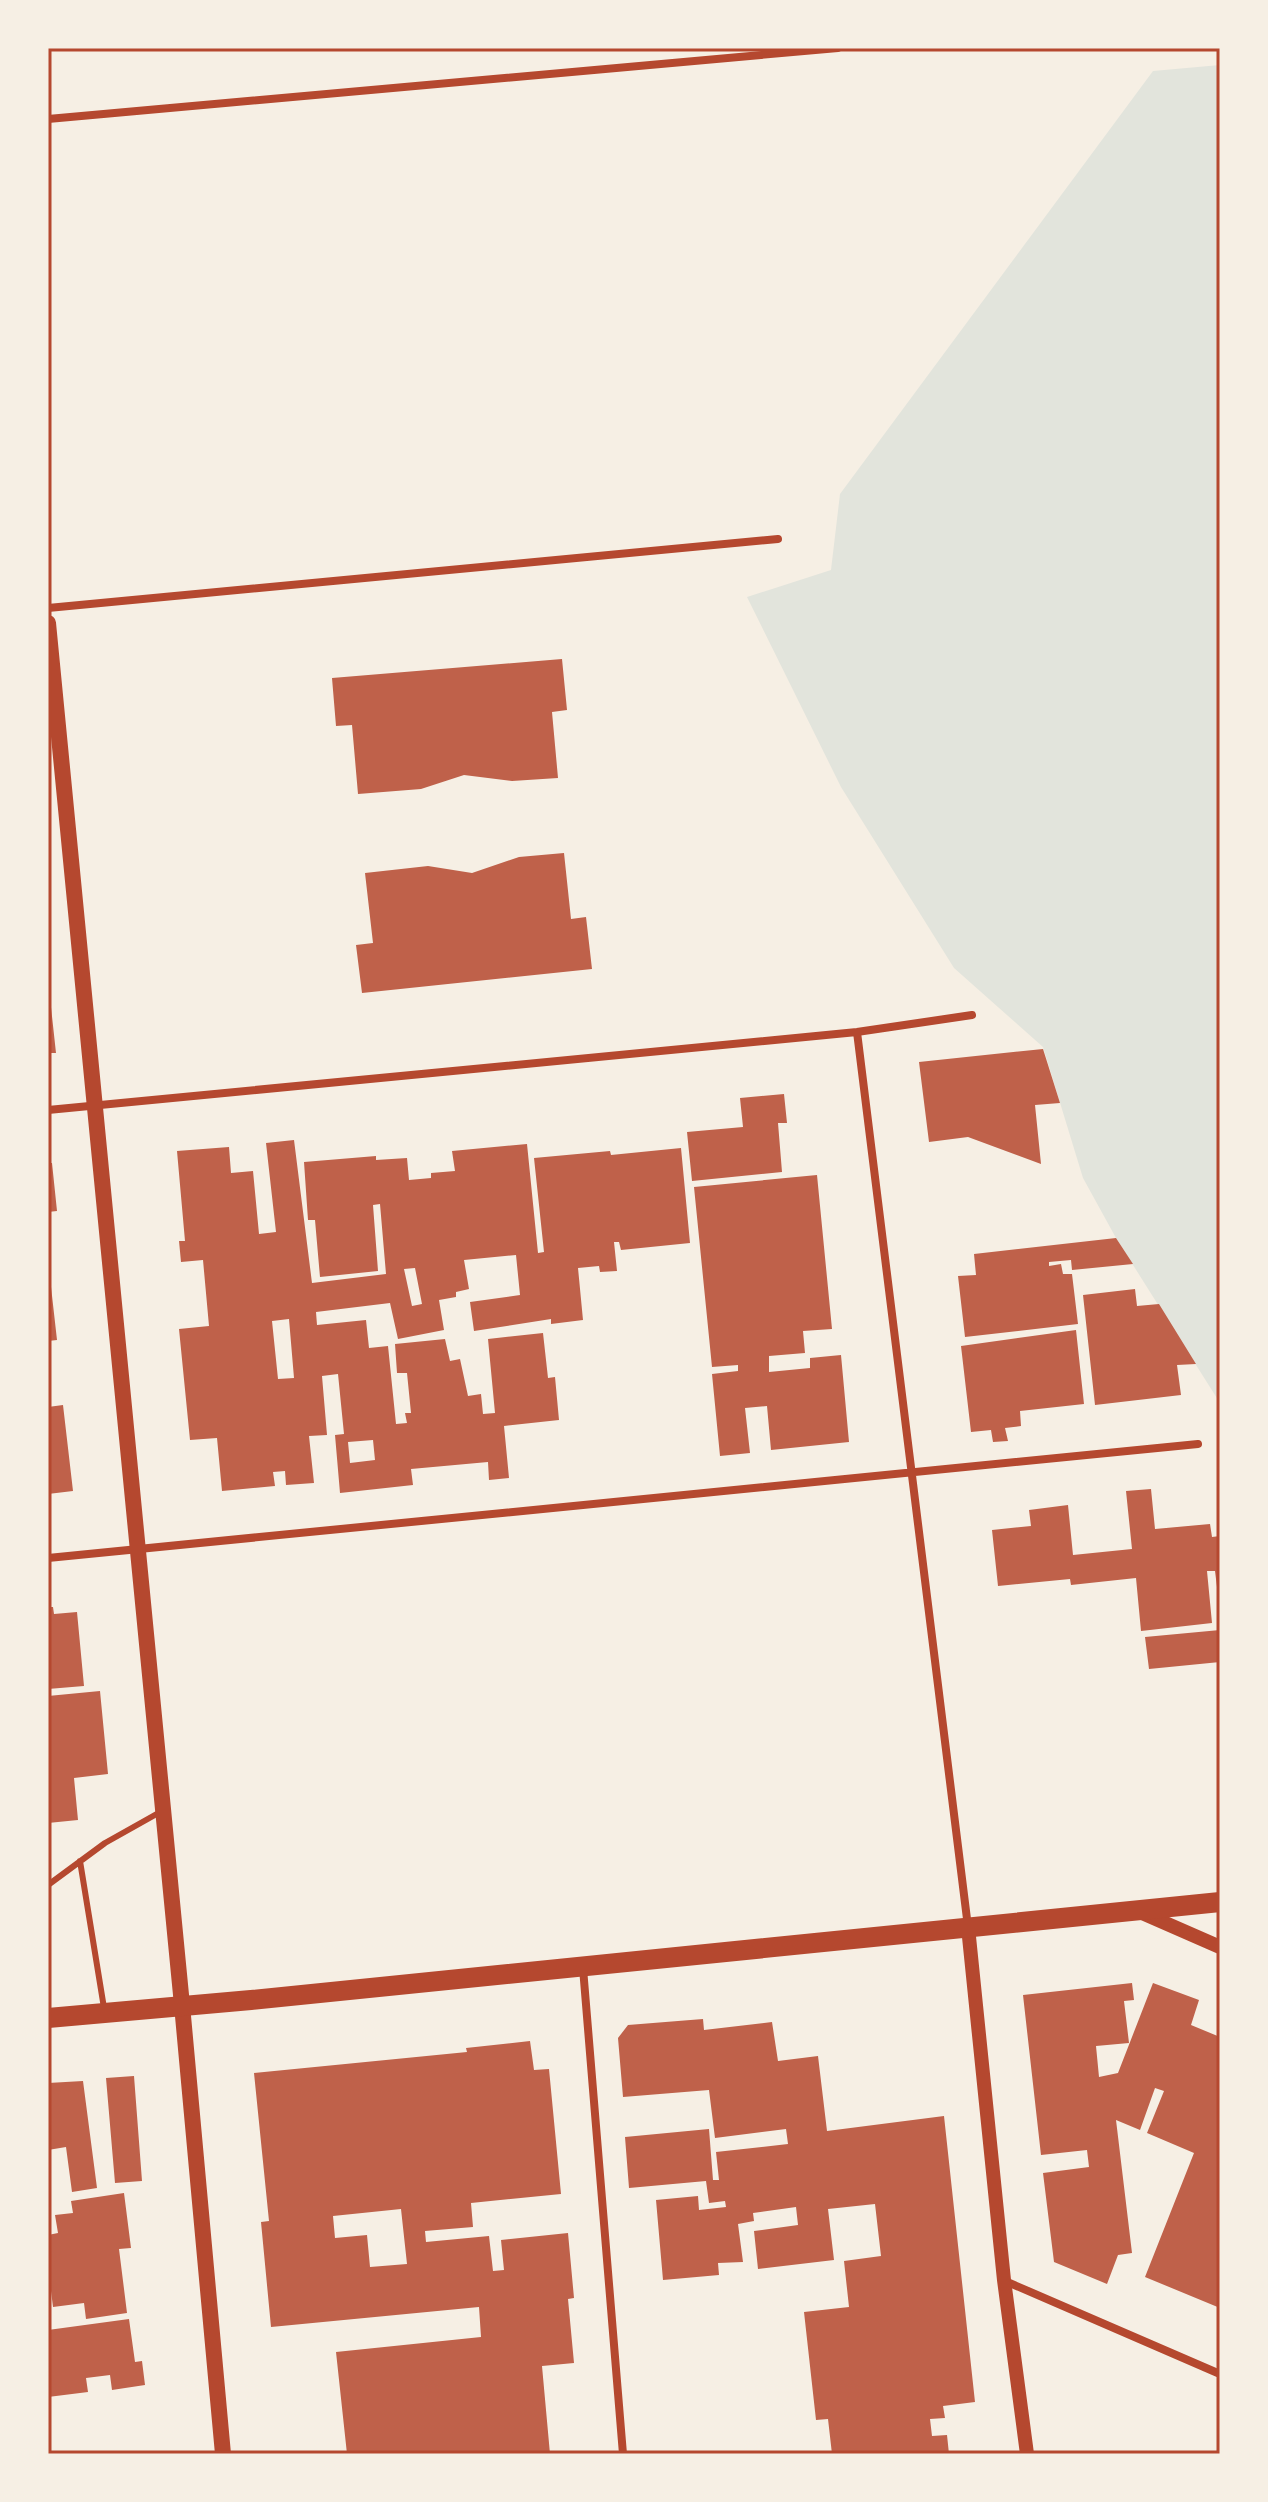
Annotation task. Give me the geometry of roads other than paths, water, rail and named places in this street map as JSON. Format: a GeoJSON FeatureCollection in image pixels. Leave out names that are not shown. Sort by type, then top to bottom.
{"type":"FeatureCollection","features":[{"type":"Feature","properties":{"kind":"main road"},"geometry":{"type":"LineString","coordinates":[[48,623],[223,2454]]}},
{"type":"Feature","properties":{"kind":"main road"},"geometry":{"type":"LineString","coordinates":[[48,2018],[1220,1902]]}},
{"type":"Feature","properties":{"kind":"street"},"geometry":{"type":"LineString","coordinates":[[48,119],[838,48]]}},
{"type":"Feature","properties":{"kind":"street"},"geometry":{"type":"LineString","coordinates":[[48,608],[778,539]]}},
{"type":"Feature","properties":{"kind":"street"},"geometry":{"type":"LineString","coordinates":[[48,1110],[857,1032],[972,1015]]}},
{"type":"Feature","properties":{"kind":"street"},"geometry":{"type":"LineString","coordinates":[[857,1032],[968,1927],[1004,2280],[1027,2454]]}},
{"type":"Feature","properties":{"kind":"street"},"geometry":{"type":"LineString","coordinates":[[48,1558],[1198,1444]]}},
{"type":"Feature","properties":{"kind":"street"},"geometry":{"type":"LineString","coordinates":[[1133,1909],[1220,1947]]}},
{"type":"Feature","properties":{"kind":"street"},"geometry":{"type":"LineString","coordinates":[[582,1966],[623,2454]]}},
{"type":"Feature","properties":{"kind":"street"},"geometry":{"type":"LineString","coordinates":[[1004,2280],[1220,2374]]}},
{"type":"Feature","properties":{"kind":"lane"},"geometry":{"type":"LineString","coordinates":[[48,1885],[105,1843],[162,1811]]}},
{"type":"Feature","properties":{"kind":"lane"},"geometry":{"type":"LineString","coordinates":[[80,1861],[104,2013]]}}]}
